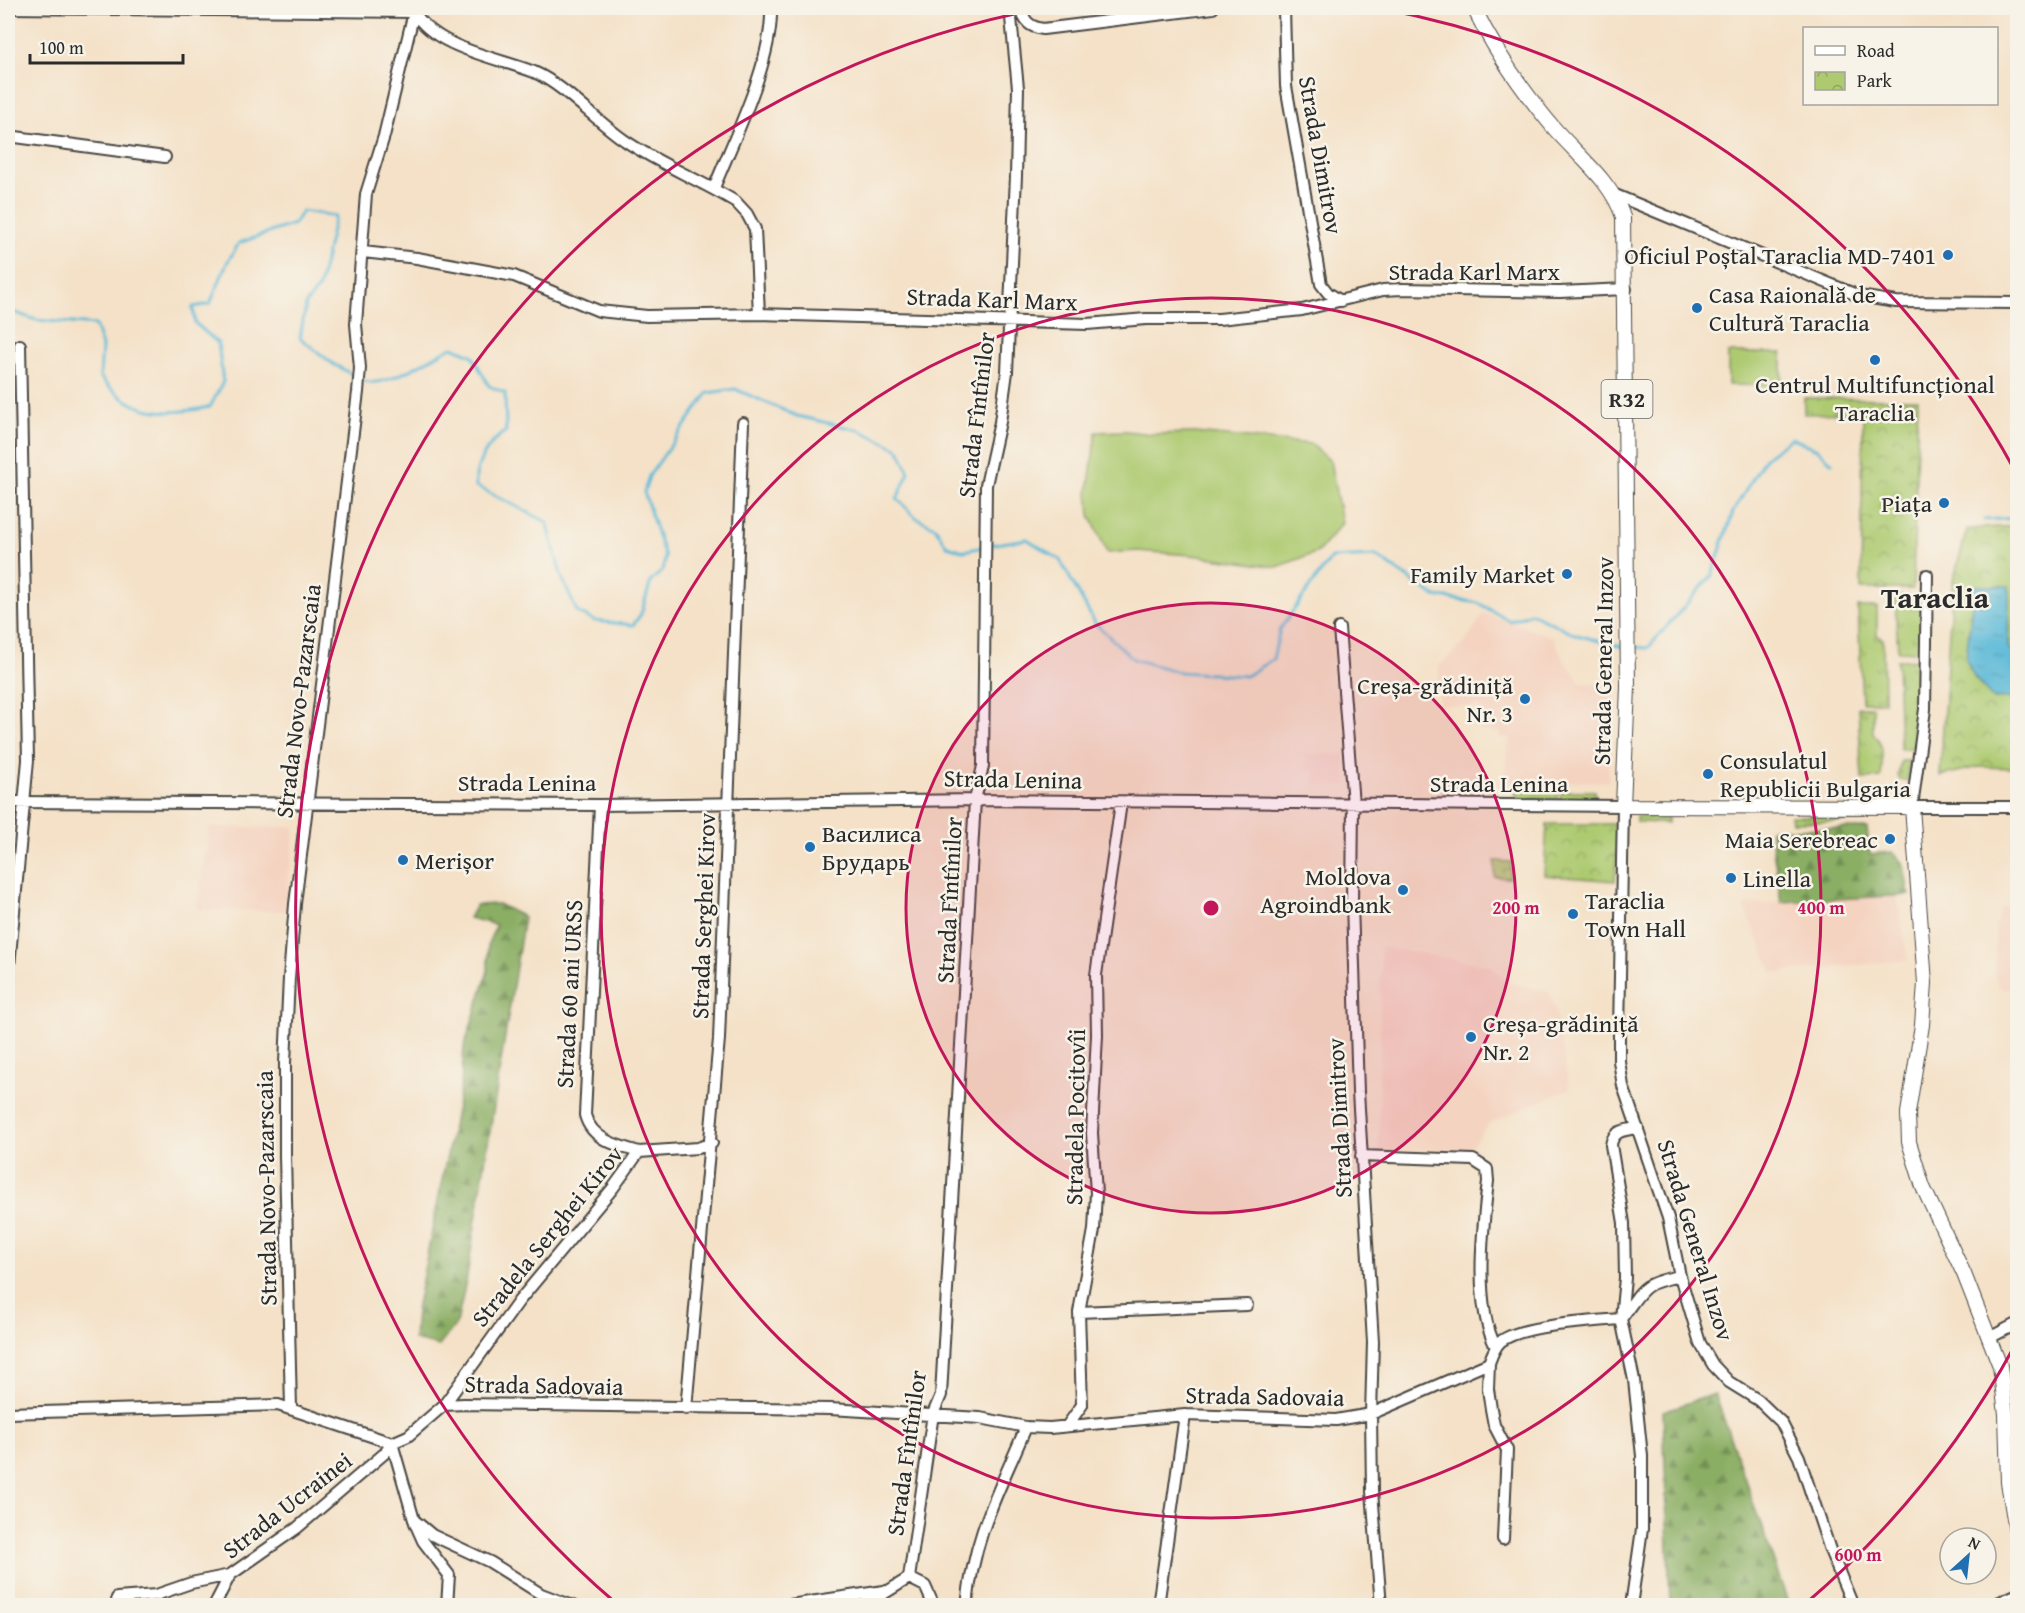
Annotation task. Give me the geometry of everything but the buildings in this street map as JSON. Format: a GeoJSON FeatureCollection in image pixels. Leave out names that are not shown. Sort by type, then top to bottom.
{"type":"FeatureCollection","features":[{"type":"Feature","properties":{"kind":"main road","name":"R32"},"geometry":{"type":"LineString","coordinates":[[1474,8],[1504,60],[1534,104],[1613,194]]}},
{"type":"Feature","properties":{"kind":"main road","name":"Strada General Inzov"},"geometry":{"type":"LineString","coordinates":[[1613,194],[1623,218],[1626,289],[1628,687],[1623,806]]}},
{"type":"Feature","properties":{"kind":"main road","name":"Strada Lenina"},"geometry":{"type":"LineString","coordinates":[[1623,806],[1911,807]]}},
{"type":"Feature","properties":{"kind":"main road"},"geometry":{"type":"LineString","coordinates":[[1911,807],[1925,983],[1923,1025],[1908,1113],[1909,1142],[1923,1187],[1991,1337],[2004,1388],[2008,1482],[2018,1543]]}},
{"type":"Feature","properties":{"kind":"street"},"geometry":{"type":"LineString","coordinates":[[8,8],[414,10],[430,30],[448,40],[554,82],[602,125],[627,143],[714,188],[736,202],[747,214],[755,229],[759,314]]}},
{"type":"Feature","properties":{"kind":"street"},"geometry":{"type":"LineString","coordinates":[[714,188],[764,63],[770,40],[771,8]]}},
{"type":"Feature","properties":{"kind":"street","name":"Strada Fîntînilor"},"geometry":{"type":"LineString","coordinates":[[909,1578],[933,1414],[941,1395],[975,800],[983,766],[986,485],[1000,423],[1007,372],[1018,88],[1010,8]]}},
{"type":"Feature","properties":{"kind":"street"},"geometry":{"type":"LineString","coordinates":[[1021,8],[1027,23],[1032,27],[1043,29],[1213,8]]}},
{"type":"Feature","properties":{"kind":"street","name":"Strada Dimitrov"},"geometry":{"type":"LineString","coordinates":[[1284,8],[1286,86],[1322,284],[1341,301]]}},
{"type":"Feature","properties":{"kind":"street","name":"Strada Novo-Pazarscaia"},"geometry":{"type":"LineString","coordinates":[[291,1408],[285,1063],[295,904],[358,392],[360,368],[356,324],[366,194],[384,136],[414,10]]}},
{"type":"Feature","properties":{"kind":"street"},"geometry":{"type":"LineString","coordinates":[[8,136],[165,157]]}},
{"type":"Feature","properties":{"kind":"street"},"geometry":{"type":"LineString","coordinates":[[1613,194],[1859,296],[1896,302],[2018,303]]}},
{"type":"Feature","properties":{"kind":"street","name":"Strada Karl Marx"},"geometry":{"type":"LineString","coordinates":[[363,252],[417,258],[514,276],[577,303],[613,314],[647,316],[759,314],[1008,323],[1219,319],[1302,310],[1383,290],[1560,292],[1626,289]]}},
{"type":"Feature","properties":{"kind":"street"},"geometry":{"type":"LineString","coordinates":[[8,977],[26,802],[28,760],[20,345]]}},
{"type":"Feature","properties":{"kind":"street","name":"Strada Serghei Kirov"},"geometry":{"type":"LineString","coordinates":[[686,1409],[712,1143],[729,802],[743,423]]}},
{"type":"Feature","properties":{"kind":"street"},"geometry":{"type":"LineString","coordinates":[[1911,807],[1925,709],[1928,575]]}},
{"type":"Feature","properties":{"kind":"street","name":"Strada Dimitrov"},"geometry":{"type":"LineString","coordinates":[[1339,628],[1353,804],[1353,903],[1361,1156],[1373,1342],[1372,1491],[1381,1605]]}},
{"type":"Feature","properties":{"kind":"street","name":"Strada Lenina"},"geometry":{"type":"LineString","coordinates":[[8,802],[600,805],[975,800],[1623,806]]}},
{"type":"Feature","properties":{"kind":"street","name":"Stradela Pocitovîi"},"geometry":{"type":"LineString","coordinates":[[1067,1426],[1083,1405],[1079,1312],[1094,1230],[1096,1193],[1092,1133],[1097,1035],[1096,975],[1121,803]]}},
{"type":"Feature","properties":{"kind":"street","name":"Strada 60 ani URSS"},"geometry":{"type":"LineString","coordinates":[[600,805],[585,1115],[589,1128],[598,1136],[639,1152]]}},
{"type":"Feature","properties":{"kind":"street","name":"Strada General Inzov"},"geometry":{"type":"LineString","coordinates":[[1623,806],[1619,1060],[1623,1086],[1668,1218],[1680,1276],[1700,1343],[1713,1365],[1729,1383],[1758,1400],[1781,1422],[1799,1457],[1830,1550],[1853,1605]]}},
{"type":"Feature","properties":{"kind":"street","name":"Strada Lenina"},"geometry":{"type":"LineString","coordinates":[[1911,807],[2018,807]]}},
{"type":"Feature","properties":{"kind":"street","name":"Strada General Inzov"},"geometry":{"type":"LineString","coordinates":[[1631,1605],[1642,1529],[1642,1456],[1634,1380],[1621,1319],[1625,1278],[1624,1223],[1611,1144],[1612,1136],[1617,1132],[1638,1128]]}},
{"type":"Feature","properties":{"kind":"street","name":"Stradela Serghei Kirov"},"geometry":{"type":"LineString","coordinates":[[444,1405],[519,1300],[613,1188],[639,1152],[698,1148],[712,1143]]}},
{"type":"Feature","properties":{"kind":"street"},"geometry":{"type":"LineString","coordinates":[[1361,1156],[1473,1160],[1484,1165],[1488,1174],[1483,1272],[1485,1317],[1496,1347]]}},
{"type":"Feature","properties":{"kind":"street"},"geometry":{"type":"LineString","coordinates":[[1503,1539],[1507,1450],[1494,1425],[1488,1389],[1490,1363],[1496,1347],[1509,1337],[1529,1331],[1621,1319],[1640,1290],[1654,1281],[1680,1276]]}},
{"type":"Feature","properties":{"kind":"street"},"geometry":{"type":"LineString","coordinates":[[1079,1312],[1247,1305]]}},
{"type":"Feature","properties":{"kind":"street"},"geometry":{"type":"LineString","coordinates":[[1991,1337],[2018,1323]]}},
{"type":"Feature","properties":{"kind":"street","name":"Strada Sadovaia"},"geometry":{"type":"LineString","coordinates":[[392,1443],[408,1436],[444,1405],[830,1410],[933,1414],[980,1418],[1026,1426],[1067,1426],[1185,1414],[1336,1420],[1371,1414],[1490,1363]]}},
{"type":"Feature","properties":{"kind":"street"},"geometry":{"type":"LineString","coordinates":[[8,1413],[259,1404],[291,1408],[392,1443],[414,1520],[423,1540],[449,1575],[447,1605]]}},
{"type":"Feature","properties":{"kind":"street"},"geometry":{"type":"LineString","coordinates":[[1158,1605],[1185,1414]]}},
{"type":"Feature","properties":{"kind":"street"},"geometry":{"type":"LineString","coordinates":[[967,1605],[979,1534],[1026,1426]]}},
{"type":"Feature","properties":{"kind":"street","name":"Strada Ucrainei"},"geometry":{"type":"LineString","coordinates":[[214,1605],[230,1575],[297,1528],[385,1453],[392,1443]]}},
{"type":"Feature","properties":{"kind":"street"},"geometry":{"type":"LineString","coordinates":[[414,1520],[432,1534],[490,1562],[541,1594],[573,1605]]}},
{"type":"Feature","properties":{"kind":"street"},"geometry":{"type":"LineString","coordinates":[[117,1598],[156,1595],[190,1583],[230,1575]]}},
{"type":"Feature","properties":{"kind":"street"},"geometry":{"type":"LineString","coordinates":[[864,1605],[909,1578],[925,1586],[934,1605]]}},
{"type":"Feature","properties":{"kind":"street"},"geometry":{"type":"LineString","coordinates":[[783,1605],[884,1591]]}},
{"type":"Feature","properties":{"kind":"street"},"geometry":{"type":"LineString","coordinates":[[1991,1605],[2018,1594]]}},
{"type":"Feature","properties":{"kind":"shaded area","name":"Creșa-grădiniță Nr. 3"},"geometry":{"type":"Polygon","coordinates":[[[1483,613],[1553,637],[1561,655],[1581,683],[1612,684],[1608,782],[1505,780],[1509,738],[1500,737],[1500,732],[1480,731],[1481,707],[1439,705],[1439,666],[1467,640],[1483,613]]]}},
{"type":"Feature","properties":{"kind":"shaded area"},"geometry":{"type":"Polygon","coordinates":[[[1305,754],[1345,754],[1348,786],[1314,784],[1314,771],[1305,770],[1305,754]]]}},
{"type":"Feature","properties":{"kind":"shaded area"},"geometry":{"type":"Polygon","coordinates":[[[209,827],[295,827],[286,911],[197,910],[209,827]]]}},
{"type":"Feature","properties":{"kind":"shaded area"},"geometry":{"type":"Polygon","coordinates":[[[1896,895],[1908,960],[1773,973],[1743,905],[1896,895]]]}},
{"type":"Feature","properties":{"kind":"shaded area"},"geometry":{"type":"Polygon","coordinates":[[[2017,906],[2017,988],[2002,990],[1995,979],[1995,925],[2003,907],[2017,906]]]}},
{"type":"Feature","properties":{"kind":"shaded area","name":"Creșa-grădiniță Nr. 2"},"geometry":{"type":"Polygon","coordinates":[[[1381,947],[1491,966],[1506,982],[1550,992],[1557,1015],[1569,1089],[1490,1123],[1468,1151],[1379,1151],[1381,947]]]}},
{"type":"Feature","properties":{"kind":"green space"},"geometry":{"type":"Polygon","coordinates":[[[1728,353],[1782,353],[1782,386],[1728,385],[1728,353]]]}},
{"type":"Feature","properties":{"kind":"green space"},"geometry":{"type":"Polygon","coordinates":[[[1804,398],[1918,399],[1913,589],[1861,589],[1863,413],[1804,414],[1804,398]]]}},
{"type":"Feature","properties":{"kind":"green space"},"geometry":{"type":"Polygon","coordinates":[[[1126,431],[1151,434],[1195,433],[1311,444],[1330,461],[1342,523],[1318,552],[1277,567],[1191,555],[1138,551],[1107,553],[1090,515],[1088,492],[1096,432],[1126,431]]]}},
{"type":"Feature","properties":{"kind":"green space"},"geometry":{"type":"Polygon","coordinates":[[[2017,526],[2017,768],[1978,767],[1940,776],[1952,585],[1967,529],[2017,526]]]}},
{"type":"Feature","properties":{"kind":"green space"},"geometry":{"type":"Polygon","coordinates":[[[1895,596],[1923,596],[1920,652],[1898,651],[1895,596]]]}},
{"type":"Feature","properties":{"kind":"green space"},"geometry":{"type":"Polygon","coordinates":[[[1858,607],[1877,607],[1877,635],[1883,639],[1884,702],[1862,702],[1858,607]]]}},
{"type":"Feature","properties":{"kind":"green space"},"geometry":{"type":"Polygon","coordinates":[[[1897,660],[1919,660],[1914,748],[1900,749],[1897,660]]]}},
{"type":"Feature","properties":{"kind":"green space"},"geometry":{"type":"Polygon","coordinates":[[[1858,707],[1873,707],[1873,733],[1882,748],[1881,778],[1862,779],[1858,707]]]}},
{"type":"Feature","properties":{"kind":"green space"},"geometry":{"type":"Polygon","coordinates":[[[1901,761],[1909,761],[1907,781],[1900,780],[1898,776],[1901,761]]]}},
{"type":"Feature","properties":{"kind":"green space"},"geometry":{"type":"Polygon","coordinates":[[[1514,791],[1558,791],[1558,799],[1519,799],[1514,791]]]}},
{"type":"Feature","properties":{"kind":"green space"},"geometry":{"type":"Polygon","coordinates":[[[1561,791],[1595,791],[1595,799],[1561,800],[1561,791]]]}},
{"type":"Feature","properties":{"kind":"green space"},"geometry":{"type":"Polygon","coordinates":[[[1668,816],[1668,823],[1636,822],[1636,817],[1668,816]]]}},
{"type":"Feature","properties":{"kind":"green space"},"geometry":{"type":"Polygon","coordinates":[[[1791,816],[1862,816],[1862,821],[1792,822],[1791,816]]]}},
{"type":"Feature","properties":{"kind":"green space"},"geometry":{"type":"Polygon","coordinates":[[[1547,824],[1619,824],[1615,881],[1544,875],[1547,824]]]}},
{"type":"Feature","properties":{"kind":"green space"},"geometry":{"type":"Polygon","coordinates":[[[1867,828],[1870,854],[1893,852],[1904,865],[1909,895],[1781,902],[1770,829],[1867,828]]]}},
{"type":"Feature","properties":{"kind":"green space"},"geometry":{"type":"Polygon","coordinates":[[[1495,861],[1511,862],[1510,878],[1495,877],[1495,861]]]}},
{"type":"Feature","properties":{"kind":"green space"},"geometry":{"type":"Polygon","coordinates":[[[498,904],[524,917],[467,1276],[457,1323],[439,1346],[414,1340],[416,1310],[461,1086],[464,1047],[488,971],[488,944],[496,925],[469,918],[476,905],[498,904]]]}},
{"type":"Feature","properties":{"kind":"green space"},"geometry":{"type":"Polygon","coordinates":[[[1715,1394],[1789,1605],[1670,1605],[1663,1411],[1715,1394]]]}},
{"type":"Feature","properties":{"kind":"water"},"geometry":{"type":"Polygon","coordinates":[[[1974,586],[2009,586],[2008,648],[2017,655],[2017,698],[1993,699],[1974,677],[1966,659],[1974,586]]]}},
{"type":"Feature","properties":{"kind":"waterway"},"geometry":{"type":"LineString","coordinates":[[8,310],[36,320],[95,325],[102,346],[100,377],[112,390],[137,406],[164,412],[210,407],[223,382],[218,343],[195,323],[193,307],[210,304],[227,263],[239,243],[294,224],[302,211],[335,216],[319,287],[306,304],[300,338],[333,364],[357,377]]}},
{"type":"Feature","properties":{"kind":"waterway"},"geometry":{"type":"LineString","coordinates":[[363,380],[382,381],[394,377],[452,347],[472,355],[489,386],[505,393],[506,431],[493,442],[480,462],[476,486],[547,522],[561,575],[577,612],[595,621],[633,625],[641,614],[651,581],[663,570],[665,557],[644,492],[649,476],[708,393],[735,389],[797,416],[859,430],[899,449],[909,472],[897,499],[917,518],[935,527],[947,546],[964,551],[983,547]]}},
{"type":"Feature","properties":{"kind":"waterway"},"geometry":{"type":"LineString","coordinates":[[1632,647],[1648,648],[1712,575],[1733,512],[1765,458],[1791,438],[1817,449],[1832,463]]}},
{"type":"Feature","properties":{"kind":"waterway"},"geometry":{"type":"LineString","coordinates":[[1984,520],[2018,518]]}},
{"type":"Feature","properties":{"kind":"waterway"},"geometry":{"type":"LineString","coordinates":[[989,545],[1027,539],[1060,560],[1095,623],[1133,659],[1178,672],[1246,676],[1273,659],[1280,629],[1331,558],[1376,556],[1434,596],[1478,603],[1510,621],[1531,613],[1577,635],[1623,647]]}},
{"type":"Feature","properties":{"kind":"place","name":"Oficiul Poștal Taraclia MD-7401"},"geometry":{"type":"Point","coordinates":[1948,255]}},
{"type":"Feature","properties":{"kind":"place","name":"Casa Raională de Cultură Taraclia"},"geometry":{"type":"Point","coordinates":[1697,308]}},
{"type":"Feature","properties":{"kind":"place","name":"Centrul Multifuncțional Taraclia"},"geometry":{"type":"Point","coordinates":[1875,360]}},
{"type":"Feature","properties":{"kind":"place","name":"Piața"},"geometry":{"type":"Point","coordinates":[1944,503]}},
{"type":"Feature","properties":{"kind":"place","name":"Family Market"},"geometry":{"type":"Point","coordinates":[1567,574]}},
{"type":"Feature","properties":{"kind":"place","name":"Creșa-grădiniță Nr. 3"},"geometry":{"type":"Point","coordinates":[1525,699]}},
{"type":"Feature","properties":{"kind":"place","name":"Consulatul Republicii Bulgaria"},"geometry":{"type":"Point","coordinates":[1708,774]}},
{"type":"Feature","properties":{"kind":"place","name":"Maia Serebreac"},"geometry":{"type":"Point","coordinates":[1890,839]}},
{"type":"Feature","properties":{"kind":"place","name":"Василиса Брударь"},"geometry":{"type":"Point","coordinates":[810,847]}},
{"type":"Feature","properties":{"kind":"place","name":"Merișor"},"geometry":{"type":"Point","coordinates":[403,860]}},
{"type":"Feature","properties":{"kind":"place","name":"Linella"},"geometry":{"type":"Point","coordinates":[1731,878]}},
{"type":"Feature","properties":{"kind":"place","name":"Moldova Agroindbank"},"geometry":{"type":"Point","coordinates":[1403,890]}},
{"type":"Feature","properties":{"kind":"place","name":"Taraclia Town Hall"},"geometry":{"type":"Point","coordinates":[1573,914]}},
{"type":"Feature","properties":{"kind":"place","name":"Creșa-grădiniță Nr. 2"},"geometry":{"type":"Point","coordinates":[1471,1037]}},
{"type":"Feature","properties":{"kind":"district","name":"Taraclia"},"geometry":{"type":"Point","coordinates":[1935,597]}}]}
